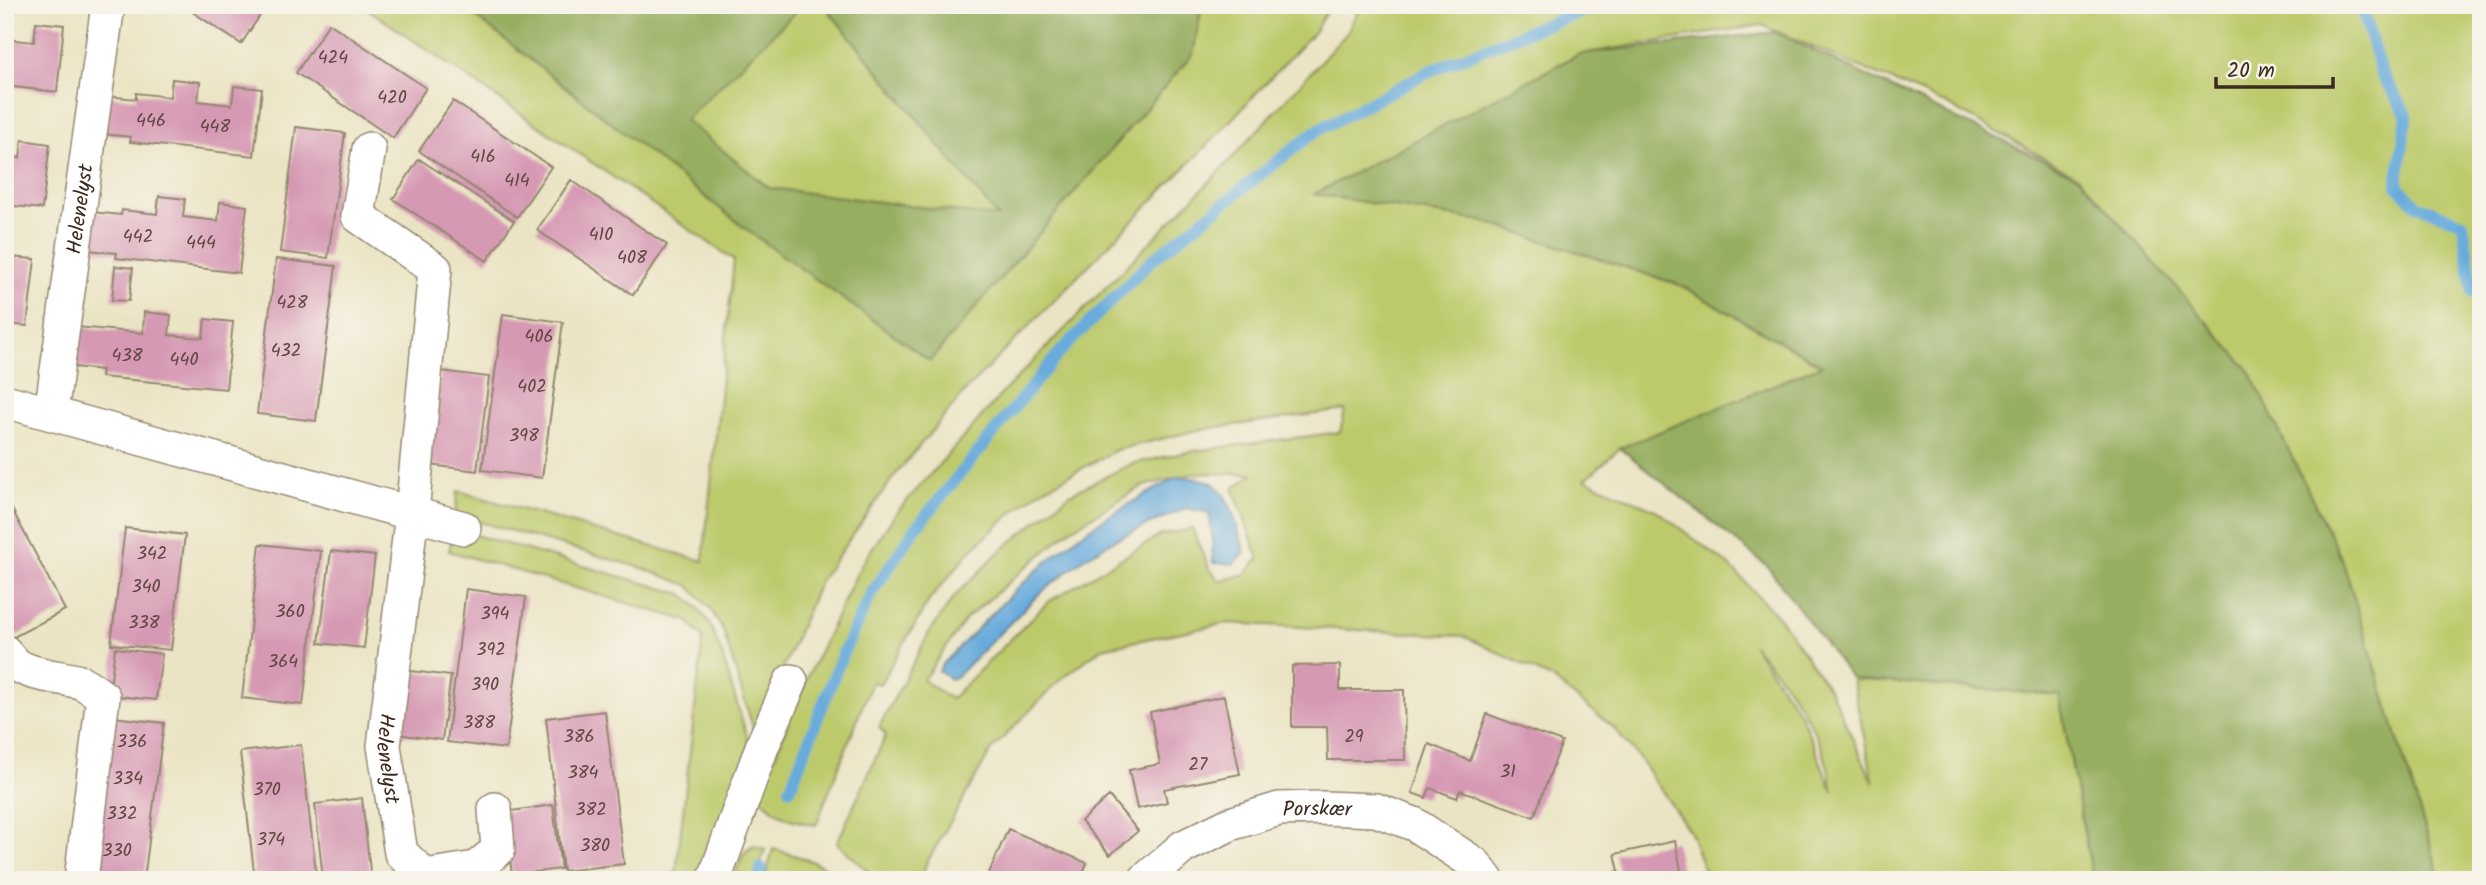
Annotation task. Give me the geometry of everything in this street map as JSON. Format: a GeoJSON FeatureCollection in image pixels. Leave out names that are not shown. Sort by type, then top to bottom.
{"type":"FeatureCollection","features":[{"type":"Feature","properties":{"kind":"street","name":"Helenelyst"},"geometry":{"type":"LineString","coordinates":[[51,413],[108,5]]}},
{"type":"Feature","properties":{"kind":"street","name":"Helenelyst"},"geometry":{"type":"LineString","coordinates":[[369,149],[358,216],[435,269],[412,513],[384,747],[401,853],[425,876],[476,868],[498,850],[495,809]]}},
{"type":"Feature","properties":{"kind":"street"},"geometry":{"type":"LineString","coordinates":[[5,401],[464,528]]}},
{"type":"Feature","properties":{"kind":"street"},"geometry":{"type":"LineString","coordinates":[[5,652],[8,657],[30,671],[83,683],[103,697],[81,880]]}},
{"type":"Feature","properties":{"kind":"street"},"geometry":{"type":"LineString","coordinates":[[714,880],[763,744],[791,681]]}},
{"type":"Feature","properties":{"kind":"street","name":"Porskær"},"geometry":{"type":"LineString","coordinates":[[1144,880],[1183,847],[1230,824],[1279,809],[1323,808],[1376,810],[1414,824],[1475,864],[1487,880]]}},
{"type":"Feature","properties":{"kind":"green space"},"geometry":{"type":"Polygon","coordinates":[[[362,5],[461,5],[750,232],[930,361],[1192,54],[1202,5],[1330,5],[1315,31],[1213,139],[967,389],[895,475],[820,581],[755,734],[723,630],[710,608],[688,585],[642,568],[455,515],[458,491],[703,561],[734,260],[362,5]]]}},
{"type":"Feature","properties":{"kind":"green space"},"geometry":{"type":"Polygon","coordinates":[[[461,5],[803,5],[685,120],[769,188],[998,217],[824,5],[1202,5],[1193,54],[930,361],[750,232],[461,5]]]}},
{"type":"Feature","properties":{"kind":"green space"},"geometry":{"type":"Polygon","coordinates":[[[803,5],[824,5],[999,217],[769,188],[684,120],[803,5]]]}},
{"type":"Feature","properties":{"kind":"green space"},"geometry":{"type":"Polygon","coordinates":[[[1361,5],[2481,5],[2481,880],[2441,880],[2343,562],[2251,374],[2079,177],[1944,103],[1762,25],[1579,54],[1315,194],[1482,221],[1680,285],[1822,366],[1620,448],[1585,480],[1656,510],[1730,566],[1781,620],[1831,692],[1874,784],[1852,679],[2059,695],[2093,880],[1708,880],[1690,832],[1639,758],[1613,727],[1551,678],[1464,636],[1227,623],[1102,648],[1060,680],[992,749],[925,866],[921,880],[870,880],[867,870],[837,843],[886,735],[879,727],[929,633],[955,596],[999,552],[1070,494],[1131,464],[1193,451],[1340,432],[1345,410],[1198,430],[1116,450],[1040,491],[971,550],[930,599],[880,684],[872,682],[816,825],[798,822],[778,813],[759,796],[806,680],[861,565],[896,513],[1006,389],[1221,170],[1346,34],[1361,5]],[[1196,473],[1143,486],[1071,529],[967,618],[923,680],[951,699],[1048,602],[1161,535],[1192,529],[1209,568],[1220,581],[1245,574],[1259,559],[1233,488],[1253,474],[1196,473]],[[1752,644],[1801,715],[1833,792],[1823,751],[1804,712],[1752,644]]]}},
{"type":"Feature","properties":{"kind":"green space"},"geometry":{"type":"Polygon","coordinates":[[[1775,32],[2079,177],[2250,371],[2343,562],[2441,880],[2093,880],[2059,695],[1852,679],[1767,566],[1620,448],[1822,365],[1680,285],[1482,221],[1314,194],[1579,54],[1775,32]]]}},
{"type":"Feature","properties":{"kind":"green space"},"geometry":{"type":"Polygon","coordinates":[[[454,529],[682,594],[709,622],[750,746],[698,880],[639,880],[676,873],[703,638],[688,621],[449,551],[454,529]]]}},
{"type":"Feature","properties":{"kind":"green space"},"geometry":{"type":"Polygon","coordinates":[[[753,846],[765,849],[755,880],[732,880],[744,853],[753,846]]]}},
{"type":"Feature","properties":{"kind":"green space"},"geometry":{"type":"Polygon","coordinates":[[[773,849],[820,865],[840,880],[765,880],[773,849]]]}},
{"type":"Feature","properties":{"kind":"water"},"geometry":{"type":"Polygon","coordinates":[[[1177,477],[1208,481],[1222,492],[1231,508],[1245,553],[1234,564],[1213,563],[1209,513],[1186,508],[1116,539],[1083,559],[1038,595],[956,677],[950,679],[939,671],[1021,585],[1071,542],[1096,524],[1177,477]]]}},
{"type":"Feature","properties":{"kind":"building"},"geometry":{"type":"Polygon","coordinates":[[[182,5],[267,5],[241,44],[182,5]]]}},
{"type":"Feature","properties":{"kind":"building"},"geometry":{"type":"Polygon","coordinates":[[[36,22],[64,25],[57,92],[5,86],[5,39],[34,42],[36,22]]]}},
{"type":"Feature","properties":{"kind":"building"},"geometry":{"type":"Polygon","coordinates":[[[329,23],[426,88],[393,138],[296,73],[329,23]]]}},
{"type":"Feature","properties":{"kind":"building"},"geometry":{"type":"Polygon","coordinates":[[[172,79],[200,82],[198,101],[232,105],[234,86],[262,89],[254,156],[130,142],[131,137],[102,134],[107,96],[136,99],[136,93],[170,97],[172,79]]]}},
{"type":"Feature","properties":{"kind":"building"},"geometry":{"type":"Polygon","coordinates":[[[453,101],[551,167],[517,217],[419,151],[453,101]]]}},
{"type":"Feature","properties":{"kind":"building"},"geometry":{"type":"Polygon","coordinates":[[[296,127],[345,133],[328,258],[280,252],[296,127]]]}},
{"type":"Feature","properties":{"kind":"building"},"geometry":{"type":"Polygon","coordinates":[[[22,140],[50,144],[42,209],[5,205],[5,156],[20,158],[22,140]]]}},
{"type":"Feature","properties":{"kind":"building"},"geometry":{"type":"Polygon","coordinates":[[[419,159],[514,221],[487,261],[393,199],[419,159]]]}},
{"type":"Feature","properties":{"kind":"building"},"geometry":{"type":"Polygon","coordinates":[[[571,180],[667,245],[633,295],[537,230],[571,180]]]}},
{"type":"Feature","properties":{"kind":"building"},"geometry":{"type":"Polygon","coordinates":[[[159,196],[185,199],[183,217],[218,221],[220,202],[247,206],[239,273],[116,258],[117,253],[88,250],[92,212],[121,215],[122,210],[157,214],[159,196]]]}},
{"type":"Feature","properties":{"kind":"building"},"geometry":{"type":"Polygon","coordinates":[[[8,257],[35,259],[27,326],[5,324],[8,257]]]}},
{"type":"Feature","properties":{"kind":"building"},"geometry":{"type":"Polygon","coordinates":[[[276,259],[336,266],[316,421],[257,414],[276,259]]]}},
{"type":"Feature","properties":{"kind":"building"},"geometry":{"type":"Polygon","coordinates":[[[115,266],[133,268],[129,301],[112,300],[115,266]]]}},
{"type":"Feature","properties":{"kind":"building"},"geometry":{"type":"Polygon","coordinates":[[[144,312],[171,315],[169,335],[203,338],[205,319],[233,322],[226,389],[101,377],[102,370],[74,367],[77,327],[143,333],[144,312]]]}},
{"type":"Feature","properties":{"kind":"building"},"geometry":{"type":"Polygon","coordinates":[[[503,314],[563,322],[542,478],[482,470],[503,314]]]}},
{"type":"Feature","properties":{"kind":"building"},"geometry":{"type":"Polygon","coordinates":[[[441,371],[489,377],[477,471],[429,465],[441,371]]]}},
{"type":"Feature","properties":{"kind":"building"},"geometry":{"type":"Polygon","coordinates":[[[5,496],[65,610],[12,638],[5,625],[5,496]]]}},
{"type":"Feature","properties":{"kind":"building"},"geometry":{"type":"Polygon","coordinates":[[[125,528],[185,535],[171,650],[111,644],[125,528]]]}},
{"type":"Feature","properties":{"kind":"building"},"geometry":{"type":"Polygon","coordinates":[[[260,544],[321,551],[303,705],[242,698],[260,544]]]}},
{"type":"Feature","properties":{"kind":"building"},"geometry":{"type":"Polygon","coordinates":[[[331,551],[375,556],[364,648],[319,643],[331,551]]]}},
{"type":"Feature","properties":{"kind":"building"},"geometry":{"type":"Polygon","coordinates":[[[466,589],[526,597],[506,749],[447,742],[466,589]]]}},
{"type":"Feature","properties":{"kind":"building"},"geometry":{"type":"Polygon","coordinates":[[[115,648],[162,654],[156,700],[109,695],[115,648]]]}},
{"type":"Feature","properties":{"kind":"building"},"geometry":{"type":"Polygon","coordinates":[[[1340,665],[1340,690],[1404,690],[1405,760],[1328,760],[1327,727],[1292,727],[1292,666],[1340,665]]]}},
{"type":"Feature","properties":{"kind":"building"},"geometry":{"type":"Polygon","coordinates":[[[403,670],[451,676],[442,740],[395,734],[403,670]]]}},
{"type":"Feature","properties":{"kind":"building"},"geometry":{"type":"Polygon","coordinates":[[[1224,696],[1240,774],[1164,789],[1167,802],[1137,809],[1129,770],[1160,764],[1150,712],[1224,696]]]}},
{"type":"Feature","properties":{"kind":"building"},"geometry":{"type":"Polygon","coordinates":[[[605,711],[624,864],[563,871],[546,718],[605,711]]]}},
{"type":"Feature","properties":{"kind":"building"},"geometry":{"type":"Polygon","coordinates":[[[1487,714],[1562,742],[1534,817],[1460,790],[1457,798],[1430,788],[1426,798],[1412,793],[1429,744],[1470,761],[1487,714]]]}},
{"type":"Feature","properties":{"kind":"building"},"geometry":{"type":"Polygon","coordinates":[[[104,716],[164,723],[144,880],[84,880],[104,716]]]}},
{"type":"Feature","properties":{"kind":"building"},"geometry":{"type":"Polygon","coordinates":[[[301,745],[317,880],[255,880],[240,752],[301,745]]]}},
{"type":"Feature","properties":{"kind":"building"},"geometry":{"type":"Polygon","coordinates":[[[1109,796],[1138,831],[1110,855],[1081,821],[1109,796]]]}},
{"type":"Feature","properties":{"kind":"building"},"geometry":{"type":"Polygon","coordinates":[[[362,798],[371,880],[323,880],[315,804],[362,798]]]}},
{"type":"Feature","properties":{"kind":"building"},"geometry":{"type":"Polygon","coordinates":[[[553,805],[561,869],[512,875],[504,812],[553,805]]]}},
{"type":"Feature","properties":{"kind":"building"},"geometry":{"type":"Polygon","coordinates":[[[1008,829],[1087,863],[1080,880],[986,880],[1008,829]]]}},
{"type":"Feature","properties":{"kind":"building"},"geometry":{"type":"Polygon","coordinates":[[[1675,841],[1683,880],[1585,880],[1619,871],[1615,854],[1675,841]]]}},
{"type":"Feature","properties":{"kind":"waterway"},"geometry":{"type":"LineString","coordinates":[[790,789],[843,653],[871,594],[915,529],[1060,352],[1152,260],[1316,131],[1430,71],[1600,5]]}},
{"type":"Feature","properties":{"kind":"waterway"},"geometry":{"type":"LineString","coordinates":[[2274,5],[2324,5]]}},
{"type":"Feature","properties":{"kind":"waterway"},"geometry":{"type":"LineString","coordinates":[[2361,5],[2381,73],[2407,115],[2397,186],[2418,206],[2463,223],[2473,292],[2481,298]]}},
{"type":"Feature","properties":{"kind":"waterway"},"geometry":{"type":"LineString","coordinates":[[759,880],[761,868]]}}]}
